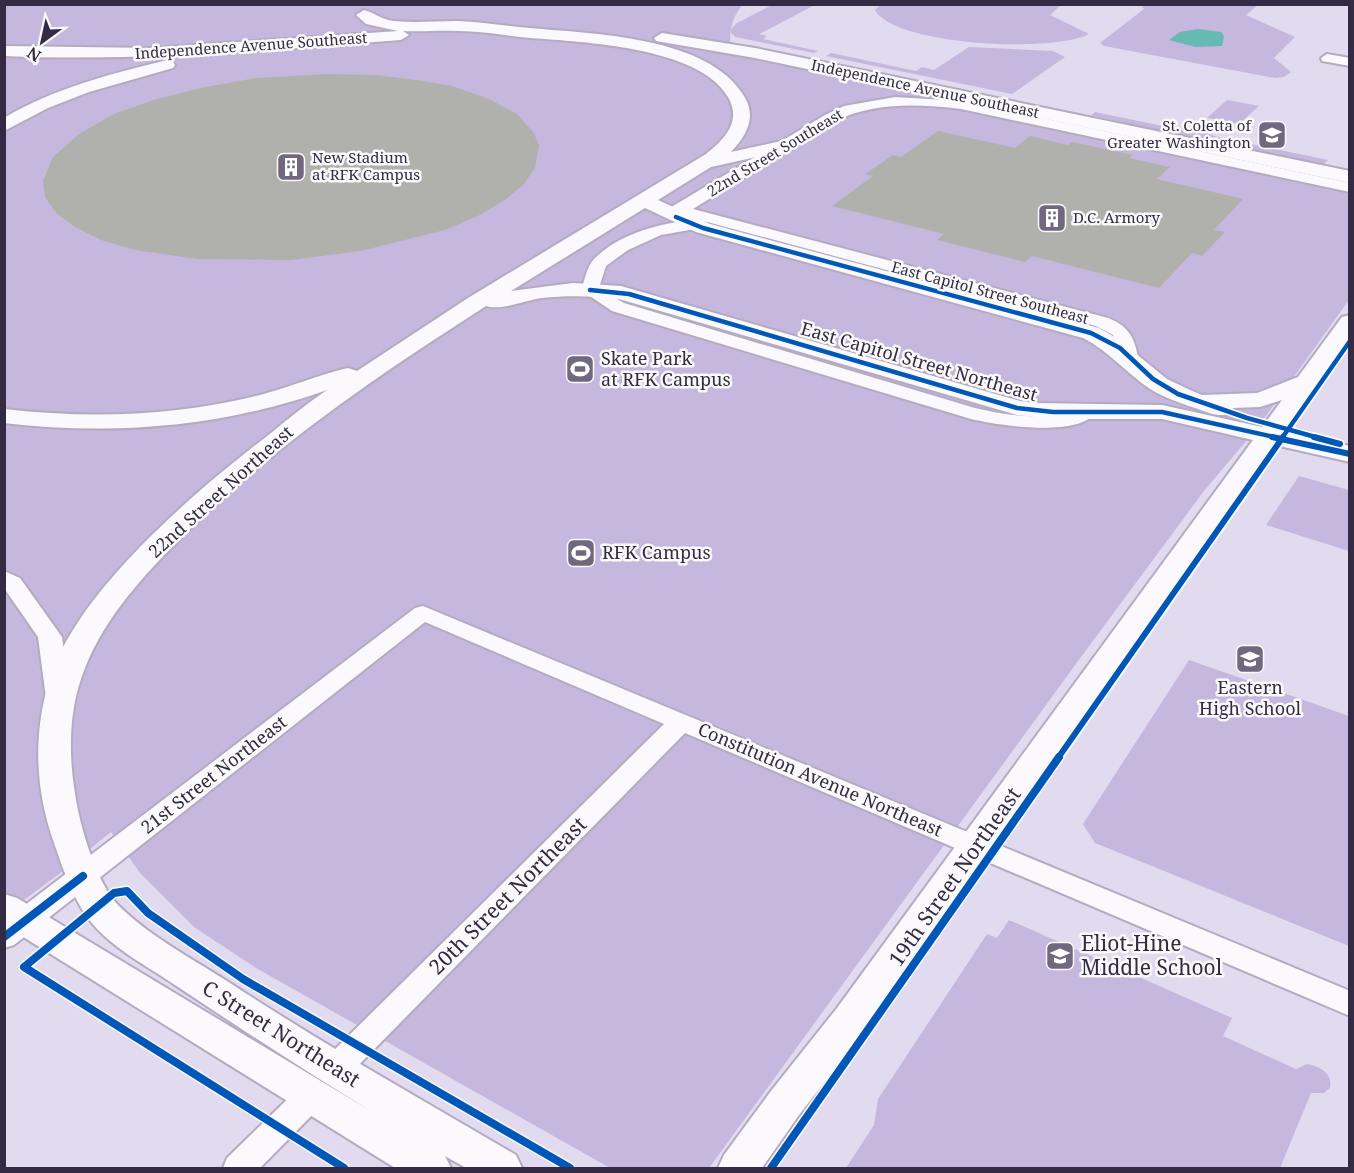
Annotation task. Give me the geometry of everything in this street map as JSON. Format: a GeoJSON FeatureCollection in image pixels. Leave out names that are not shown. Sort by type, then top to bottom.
{"type":"FeatureCollection","features":[{"type":"Feature","properties":{"kind":"main road"},"geometry":{"type":"LineString","coordinates":[[364,15],[369,20],[387,24],[459,26],[497,31]]}},
{"type":"Feature","properties":{"kind":"main road","name":"Independence Avenue Southeast"},"geometry":{"type":"LineString","coordinates":[[4,51],[124,54],[288,45],[418,34],[497,31],[655,37],[724,48],[916,94],[1210,153],[1350,177]]}},
{"type":"Feature","properties":{"kind":"main road","name":"Independence Avenue Southeast"},"geometry":{"type":"LineString","coordinates":[[570,33],[671,54]]}},
{"type":"Feature","properties":{"kind":"main road"},"geometry":{"type":"LineString","coordinates":[[4,45],[110,44],[141,37]]}},
{"type":"Feature","properties":{"kind":"main road"},"geometry":{"type":"LineString","coordinates":[[4,126],[60,98],[124,76],[195,60],[288,45]]}},
{"type":"Feature","properties":{"kind":"main road","name":"22nd Street Southeast"},"geometry":{"type":"LineString","coordinates":[[587,236],[705,164],[736,136],[743,118],[740,102],[734,92],[720,78],[700,66],[671,54]]}},
{"type":"Feature","properties":{"kind":"main road"},"geometry":{"type":"LineString","coordinates":[[705,164],[786,145]]}},
{"type":"Feature","properties":{"kind":"main road"},"geometry":{"type":"LineString","coordinates":[[645,201],[676,213],[676,182]]}},
{"type":"Feature","properties":{"kind":"main road","name":"East Capitol Street Southeast"},"geometry":{"type":"LineString","coordinates":[[676,213],[695,225],[1080,329],[1112,343],[1159,384],[1178,394],[1271,431]]}},
{"type":"Feature","properties":{"kind":"main road","name":"22nd Street Northeast"},"geometry":{"type":"LineString","coordinates":[[83,876],[61,814],[53,758],[59,706],[68,671],[84,637],[105,606],[134,570],[223,484],[330,399],[392,357],[587,236]]}},
{"type":"Feature","properties":{"kind":"main road"},"geometry":{"type":"LineString","coordinates":[[816,258],[853,256]]}},
{"type":"Feature","properties":{"kind":"main road"},"geometry":{"type":"LineString","coordinates":[[521,276],[590,290]]}},
{"type":"Feature","properties":{"kind":"main road","name":"East Capitol Street Northeast"},"geometry":{"type":"LineString","coordinates":[[464,313],[523,295],[590,290],[629,294],[1023,409],[1085,414],[1133,410],[1162,412],[1271,431],[1350,452]]}},
{"type":"Feature","properties":{"kind":"main road","name":"19th Street Northeast"},"geometry":{"type":"LineString","coordinates":[[739,1168],[975,846],[1350,322]]}},
{"type":"Feature","properties":{"kind":"main road"},"geometry":{"type":"LineString","coordinates":[[4,416],[65,422],[134,422],[196,415],[255,404],[332,381],[392,357]]}},
{"type":"Feature","properties":{"kind":"main road"},"geometry":{"type":"LineString","coordinates":[[1085,414],[1126,390],[1133,372],[1129,357]]}},
{"type":"Feature","properties":{"kind":"main road"},"geometry":{"type":"LineString","coordinates":[[860,379],[908,377]]}},
{"type":"Feature","properties":{"kind":"main road"},"geometry":{"type":"LineString","coordinates":[[1202,402],[1260,400],[1307,382]]}},
{"type":"Feature","properties":{"kind":"main road"},"geometry":{"type":"LineString","coordinates":[[255,404],[330,399]]}},
{"type":"Feature","properties":{"kind":"main road","name":"C Street Northeast"},"geometry":{"type":"LineString","coordinates":[[83,876],[103,912],[131,937],[323,1082],[430,1168]]}},
{"type":"Feature","properties":{"kind":"main road","name":"C Street Northeast"},"geometry":{"type":"LineString","coordinates":[[11,922],[323,1082],[501,1168]]}},
{"type":"Feature","properties":{"kind":"street"},"geometry":{"type":"LineString","coordinates":[[1327,58],[1350,62]]}},
{"type":"Feature","properties":{"kind":"street","name":"22nd Street Southeast"},"geometry":{"type":"LineString","coordinates":[[676,213],[849,109],[916,94]]}},
{"type":"Feature","properties":{"kind":"street","name":"Independence Avenue Southeast"},"geometry":{"type":"LineString","coordinates":[[1210,153],[1350,188]]}},
{"type":"Feature","properties":{"kind":"street","name":"East Capitol Street Southeast"},"geometry":{"type":"LineString","coordinates":[[676,213],[853,256],[1111,325],[1126,337],[1129,357]]}},
{"type":"Feature","properties":{"kind":"street"},"geometry":{"type":"LineString","coordinates":[[590,290],[598,265],[625,247],[655,230],[695,225]]}},
{"type":"Feature","properties":{"kind":"street","name":"East Capitol Street Northeast"},"geometry":{"type":"LineString","coordinates":[[590,290],[603,300],[618,307],[971,413],[1001,419],[1047,423],[1085,414]]}},
{"type":"Feature","properties":{"kind":"street"},"geometry":{"type":"LineString","coordinates":[[4,578],[12,583],[50,637],[59,706]]}},
{"type":"Feature","properties":{"kind":"street","name":"Constitution Avenue Northeast"},"geometry":{"type":"LineString","coordinates":[[423,612],[1350,1004]]}},
{"type":"Feature","properties":{"kind":"street","name":"21st Street Northeast"},"geometry":{"type":"LineString","coordinates":[[11,922],[83,876],[423,612]]}},
{"type":"Feature","properties":{"kind":"street","name":"20th Street Northeast"},"geometry":{"type":"LineString","coordinates":[[238,1168],[681,722]]}},
{"type":"Feature","properties":{"kind":"shaded area"},"geometry":{"type":"Polygon","coordinates":[[[1140,4],[1258,5],[1246,15],[1295,37],[1274,58],[1291,72],[1284,77],[1275,78],[1104,46],[1100,43],[1144,9],[1140,4]]]}},
{"type":"Feature","properties":{"kind":"shaded area","name":"RFK Campus"},"geometry":{"type":"Polygon","coordinates":[[[5,5],[742,5],[731,28],[731,53],[1349,184],[1349,300],[1258,427],[1204,491],[1078,661],[709,1168],[610,1168],[256,968],[194,927],[140,873],[111,832],[5,914],[5,5]]]}},
{"type":"Feature","properties":{"kind":"shaded area"},"geometry":{"type":"Polygon","coordinates":[[[772,5],[815,5],[759,34],[767,36],[763,39],[818,51],[814,53],[735,37],[731,33],[731,29],[737,23],[772,5]]]}},
{"type":"Feature","properties":{"kind":"shaded area"},"geometry":{"type":"Polygon","coordinates":[[[880,5],[1061,5],[1050,15],[1089,34],[1071,40],[1044,43],[976,43],[912,32],[889,22],[875,10],[880,5]]]}},
{"type":"Feature","properties":{"kind":"shaded area"},"geometry":{"type":"Polygon","coordinates":[[[1198,29],[1221,32],[1224,36],[1222,46],[1195,47],[1169,40],[1180,32],[1198,29]]]}},
{"type":"Feature","properties":{"kind":"shaded area"},"geometry":{"type":"Polygon","coordinates":[[[969,47],[1053,51],[1065,57],[1012,94],[826,56],[831,53],[916,71],[922,67],[934,70],[969,47]]]}},
{"type":"Feature","properties":{"kind":"shaded area"},"geometry":{"type":"Polygon","coordinates":[[[1227,100],[1259,106],[1239,124],[1207,118],[1227,100]]]}},
{"type":"Feature","properties":{"kind":"shaded area"},"geometry":{"type":"Polygon","coordinates":[[[1095,112],[1187,131],[1195,128],[1217,137],[1328,160],[1323,165],[1309,163],[1091,115],[1095,112]]]}},
{"type":"Feature","properties":{"kind":"shaded area"},"geometry":{"type":"Polygon","coordinates":[[[1299,476],[1349,490],[1349,551],[1266,525],[1299,476]]]}},
{"type":"Feature","properties":{"kind":"shaded area"},"geometry":{"type":"Polygon","coordinates":[[[1189,660],[1349,716],[1349,946],[1095,843],[1083,824],[1189,660]]]}},
{"type":"Feature","properties":{"kind":"shaded area","name":"Eliot-Hine Middle School"},"geometry":{"type":"Polygon","coordinates":[[[1009,920],[1232,1018],[1223,1036],[1296,1069],[1307,1064],[1324,1071],[1329,1078],[1330,1088],[1324,1093],[1311,1093],[1280,1168],[846,1168],[874,1125],[878,1099],[987,934],[997,938],[1009,920]]]}},
{"type":"Feature","properties":{"kind":"building","name":"New Stadium at RFK Campus"},"geometry":{"type":"Polygon","coordinates":[[[326,74],[376,75],[424,81],[452,86],[489,99],[517,114],[534,133],[539,146],[535,168],[524,184],[505,200],[478,216],[445,230],[361,251],[291,260],[197,259],[135,250],[101,240],[75,227],[56,213],[45,197],[43,181],[53,157],[79,134],[114,114],[157,99],[205,87],[256,78],[326,74]]]}},
{"type":"Feature","properties":{"kind":"building","name":"D.C. Armory"},"geometry":{"type":"Polygon","coordinates":[[[938,131],[1015,148],[1030,136],[1068,145],[1072,142],[1133,155],[1129,158],[1170,167],[1157,179],[1243,199],[1214,230],[1225,232],[1202,256],[1192,253],[1159,288],[1032,256],[1025,262],[937,240],[944,234],[832,206],[873,176],[865,174],[893,155],[901,157],[938,131]]]}},
{"type":"Feature","properties":{"kind":"cycle path"},"geometry":{"type":"LineString","coordinates":[[676,217],[703,228],[1091,333],[1120,348],[1153,379],[1178,394],[1247,418],[1340,444]]}},
{"type":"Feature","properties":{"kind":"cycle path"},"geometry":{"type":"LineString","coordinates":[[590,290],[629,294],[1017,408],[1053,412],[1126,410],[1162,412],[1350,454]]}},
{"type":"Feature","properties":{"kind":"cycle path"},"geometry":{"type":"LineString","coordinates":[[771,1168],[1350,341]]}},
{"type":"Feature","properties":{"kind":"cycle path"},"geometry":{"type":"LineString","coordinates":[[4,937],[83,876]]}},
{"type":"Feature","properties":{"kind":"cycle path"},"geometry":{"type":"LineString","coordinates":[[344,1168],[24,967],[114,893],[127,891],[148,913],[243,979],[570,1168]]}},
{"type":"Feature","properties":{"kind":"place","name":"St. Coletta of Greater Washington"},"geometry":{"type":"Point","coordinates":[1272,135]}},
{"type":"Feature","properties":{"kind":"place","name":"New Stadium at RFK Campus"},"geometry":{"type":"Point","coordinates":[291,167]}},
{"type":"Feature","properties":{"kind":"place","name":"D.C. Armory"},"geometry":{"type":"Point","coordinates":[1052,218]}},
{"type":"Feature","properties":{"kind":"place","name":"Skate Park at RFK Campus"},"geometry":{"type":"Point","coordinates":[580,369]}},
{"type":"Feature","properties":{"kind":"place","name":"RFK Campus"},"geometry":{"type":"Point","coordinates":[581,553]}},
{"type":"Feature","properties":{"kind":"place","name":"Eastern High School"},"geometry":{"type":"Point","coordinates":[1250,659]}},
{"type":"Feature","properties":{"kind":"place","name":"Eliot-Hine Middle School"},"geometry":{"type":"Point","coordinates":[1060,956]}}]}
